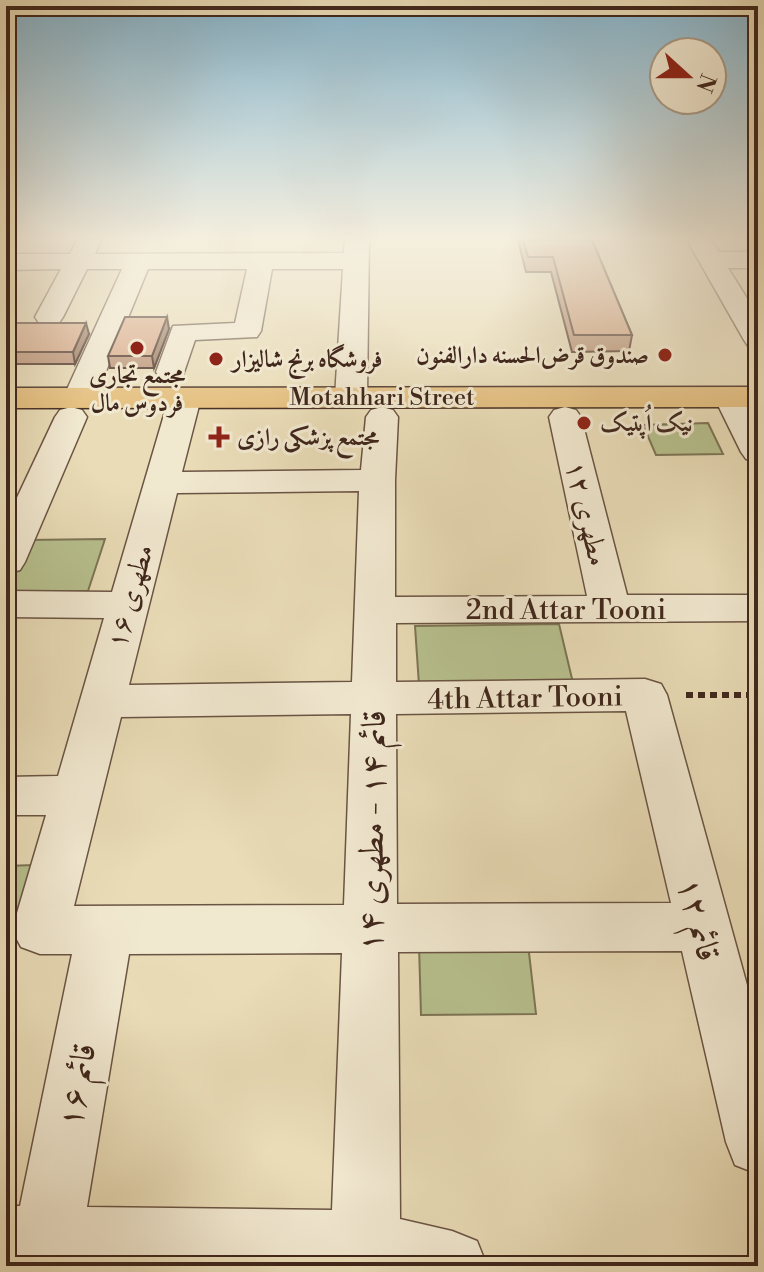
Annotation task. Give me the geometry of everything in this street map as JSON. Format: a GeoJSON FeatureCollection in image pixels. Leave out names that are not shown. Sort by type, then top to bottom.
{"type":"FeatureCollection","features":[{"type":"Feature","properties":{"kind":"main road","name":"Motahhari Street"},"geometry":{"type":"LineString","coordinates":[[6,398],[75,408],[178,385],[367,407],[744,397]]}},
{"type":"Feature","properties":{"kind":"street"},"geometry":{"type":"LineString","coordinates":[[49,317],[58,299]]}},
{"type":"Feature","properties":{"kind":"street"},"geometry":{"type":"LineString","coordinates":[[6,562],[122,299]]}},
{"type":"Feature","properties":{"kind":"street","name":"مطهری ۱۶"},"geometry":{"type":"LineString","coordinates":[[105,930],[40,930],[74,795],[161,483],[178,385],[183,332],[247,331],[253,299]]}},
{"type":"Feature","properties":{"kind":"street","name":"قائم ۱۴ - مطهری ۱۴"},"geometry":{"type":"LineString","coordinates":[[360,299],[367,407],[377,480],[365,1256]]}},
{"type":"Feature","properties":{"kind":"street"},"geometry":{"type":"LineString","coordinates":[[734,299],[758,340]]}},
{"type":"Feature","properties":{"kind":"street"},"geometry":{"type":"LineString","coordinates":[[744,397],[758,452]]}},
{"type":"Feature","properties":{"kind":"street","name":"مطهری ۱۲"},"geometry":{"type":"LineString","coordinates":[[565,417],[610,608]]}},
{"type":"Feature","properties":{"kind":"street"},"geometry":{"type":"LineString","coordinates":[[161,483],[377,480]]}},
{"type":"Feature","properties":{"kind":"street"},"geometry":{"type":"LineString","coordinates":[[6,604],[127,605]]}},
{"type":"Feature","properties":{"kind":"street","name":"2nd Attar Tooni"},"geometry":{"type":"LineString","coordinates":[[375,610],[758,608]]}},
{"type":"Feature","properties":{"kind":"street","name":"4th Attar Tooni"},"geometry":{"type":"LineString","coordinates":[[100,701],[645,695]]}},
{"type":"Feature","properties":{"kind":"street","name":"قائم ۱۲"},"geometry":{"type":"LineString","coordinates":[[645,695],[701,927],[750,1075],[758,1142]]}},
{"type":"Feature","properties":{"kind":"street"},"geometry":{"type":"LineString","coordinates":[[6,796],[74,795]]}},
{"type":"Feature","properties":{"kind":"street"},"geometry":{"type":"LineString","coordinates":[[105,930],[701,927]]}},
{"type":"Feature","properties":{"kind":"street","name":"قائم ۱۶"},"geometry":{"type":"LineString","coordinates":[[26,1240],[105,930]]}},
{"type":"Feature","properties":{"kind":"street"},"geometry":{"type":"LineString","coordinates":[[26,1240],[365,1256],[452,1266]]}},
{"type":"Feature","properties":{"kind":"path","name":"4th Attar Tooni"},"geometry":{"type":"LineString","coordinates":[[645,695],[758,695]]}},
{"type":"Feature","properties":{"kind":"green space"},"geometry":{"type":"Polygon","coordinates":[[[708,423],[723,454],[656,455],[643,425],[708,423]]]}},
{"type":"Feature","properties":{"kind":"green space"},"geometry":{"type":"Polygon","coordinates":[[[105,539],[88,591],[6,592],[27,540],[105,539]]]}},
{"type":"Feature","properties":{"kind":"green space"},"geometry":{"type":"Polygon","coordinates":[[[559,624],[573,683],[419,685],[415,626],[559,624]]]}},
{"type":"Feature","properties":{"kind":"green space"},"geometry":{"type":"Polygon","coordinates":[[[34,865],[18,926],[6,926],[6,866],[34,865]]]}},
{"type":"Feature","properties":{"kind":"green space"},"geometry":{"type":"Polygon","coordinates":[[[528,944],[536,1014],[421,1015],[419,945],[528,944]]]}},
{"type":"Feature","properties":{"kind":"building"},"geometry":{"type":"Polygon","coordinates":[[[564,299],[617,299],[632,335],[574,335],[564,299]]]}},
{"type":"Feature","properties":{"kind":"building"},"geometry":{"type":"Polygon","coordinates":[[[125,317],[167,317],[152,356],[108,356],[125,317]]]}},
{"type":"Feature","properties":{"kind":"building"},"geometry":{"type":"Polygon","coordinates":[[[6,323],[86,323],[73,352],[6,352],[6,323]]]}},
{"type":"Feature","properties":{"kind":"place","name":"مجتمع تجاری فردوس مال"},"geometry":{"type":"Point","coordinates":[137,348]}},
{"type":"Feature","properties":{"kind":"place","name":"صندوق قرض‌الحسنه دارالفنون"},"geometry":{"type":"Point","coordinates":[665,355]}},
{"type":"Feature","properties":{"kind":"place","name":"فروشگاه برنج شالیزار"},"geometry":{"type":"Point","coordinates":[216,359]}},
{"type":"Feature","properties":{"kind":"place","name":"نیک اُپتیک"},"geometry":{"type":"Point","coordinates":[584,423]}},
{"type":"Feature","properties":{"kind":"place","name":"مجتمع پزشکی رازی"},"geometry":{"type":"Point","coordinates":[219,437]}}]}
